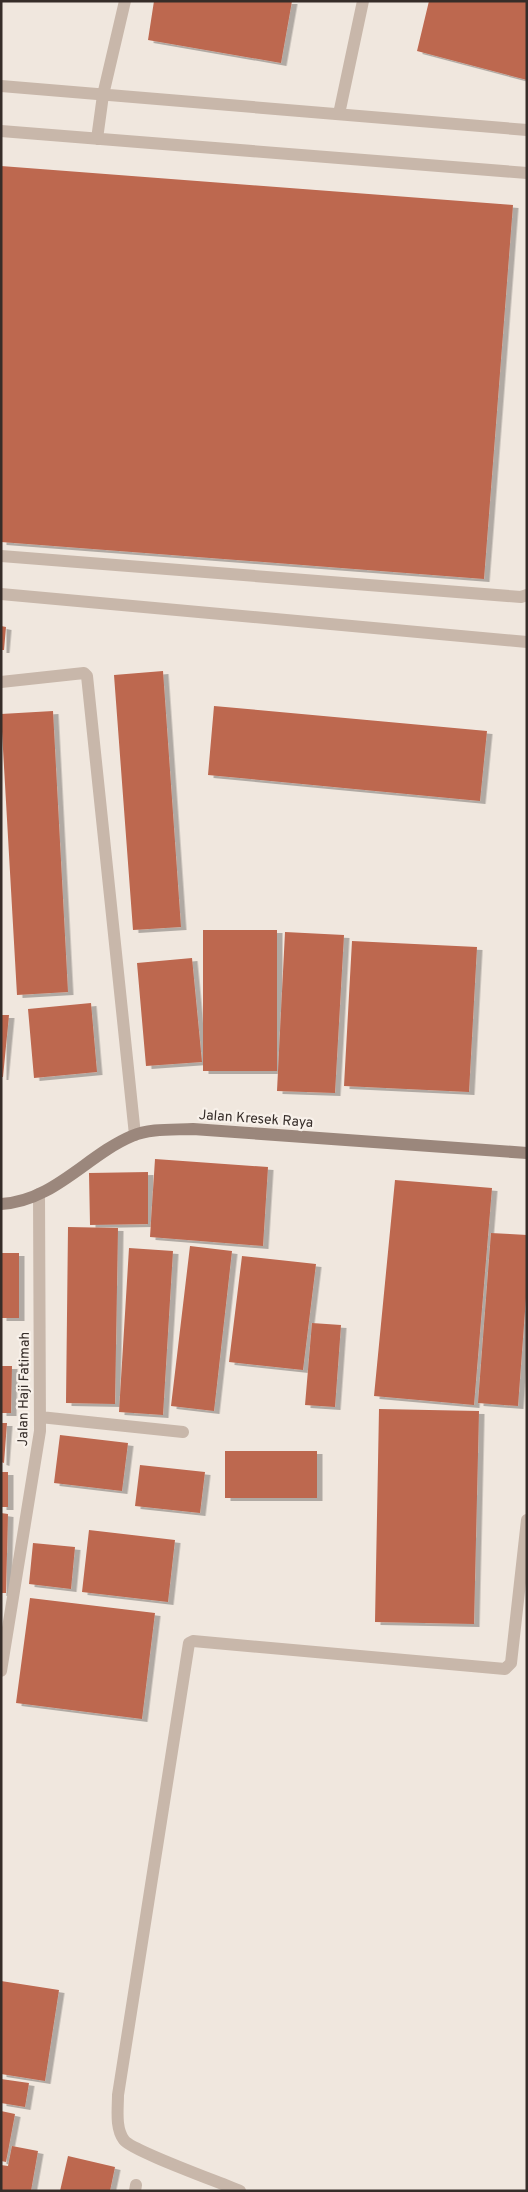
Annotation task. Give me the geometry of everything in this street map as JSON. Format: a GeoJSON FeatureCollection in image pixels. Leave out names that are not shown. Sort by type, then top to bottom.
{"type":"FeatureCollection","features":[{"type":"Feature","properties":{"kind":"street"},"geometry":{"type":"LineString","coordinates":[[97,139],[103,94],[125,1]]}},
{"type":"Feature","properties":{"kind":"street"},"geometry":{"type":"LineString","coordinates":[[339,114],[364,1]]}},
{"type":"Feature","properties":{"kind":"street"},"geometry":{"type":"LineString","coordinates":[[1,86],[527,130]]}},
{"type":"Feature","properties":{"kind":"street"},"geometry":{"type":"LineString","coordinates":[[1,131],[527,173]]}},
{"type":"Feature","properties":{"kind":"street"},"geometry":{"type":"LineString","coordinates":[[1,556],[521,597],[527,595]]}},
{"type":"Feature","properties":{"kind":"street"},"geometry":{"type":"LineString","coordinates":[[1,594],[527,642]]}},
{"type":"Feature","properties":{"kind":"street"},"geometry":{"type":"LineString","coordinates":[[1,682],[84,673],[86,676],[135,1135]]}},
{"type":"Feature","properties":{"kind":"street","name":"Jalan Kresek Raya"},"geometry":{"type":"LineString","coordinates":[[1,1204],[39,1194],[60,1183],[114,1144],[135,1135],[160,1130],[193,1129],[527,1153]]}},
{"type":"Feature","properties":{"kind":"street","name":"Jalan Haji Fatimah"},"geometry":{"type":"LineString","coordinates":[[1,1671],[40,1431],[39,1194]]}},
{"type":"Feature","properties":{"kind":"street"},"geometry":{"type":"LineString","coordinates":[[40,1416],[183,1432]]}},
{"type":"Feature","properties":{"kind":"street"},"geometry":{"type":"LineString","coordinates":[[240,2191],[141,2151],[124,2141],[118,2125],[118,2095],[189,1643],[193,1641],[505,1668],[512,1663],[527,1520]]}},
{"type":"Feature","properties":{"kind":"building"},"geometry":{"type":"Polygon","coordinates":[[[154,1],[292,1],[281,63],[148,40],[154,1]]]}},
{"type":"Feature","properties":{"kind":"building"},"geometry":{"type":"Polygon","coordinates":[[[429,1],[527,1],[527,80],[417,51],[429,1]]]}},
{"type":"Feature","properties":{"kind":"building"},"geometry":{"type":"Polygon","coordinates":[[[1,166],[513,205],[484,579],[1,542],[1,166]]]}},
{"type":"Feature","properties":{"kind":"building"},"geometry":{"type":"Polygon","coordinates":[[[1,626],[6,627],[4,650],[1,650],[1,626]]]}},
{"type":"Feature","properties":{"kind":"building"},"geometry":{"type":"Polygon","coordinates":[[[163,671],[181,927],[133,930],[114,675],[163,671]]]}},
{"type":"Feature","properties":{"kind":"building"},"geometry":{"type":"Polygon","coordinates":[[[214,706],[487,731],[480,801],[208,775],[214,706]]]}},
{"type":"Feature","properties":{"kind":"building"},"geometry":{"type":"Polygon","coordinates":[[[53,711],[68,992],[17,995],[1,714],[53,711]]]}},
{"type":"Feature","properties":{"kind":"building"},"geometry":{"type":"Polygon","coordinates":[[[203,930],[277,930],[277,1071],[203,1071],[203,930]]]}},
{"type":"Feature","properties":{"kind":"building"},"geometry":{"type":"Polygon","coordinates":[[[285,932],[344,935],[335,1093],[277,1091],[285,932]]]}},
{"type":"Feature","properties":{"kind":"building"},"geometry":{"type":"Polygon","coordinates":[[[352,941],[477,947],[469,1092],[344,1086],[352,941]]]}},
{"type":"Feature","properties":{"kind":"building"},"geometry":{"type":"Polygon","coordinates":[[[192,958],[202,1062],[146,1066],[137,963],[192,958]]]}},
{"type":"Feature","properties":{"kind":"building"},"geometry":{"type":"Polygon","coordinates":[[[91,1003],[97,1072],[34,1078],[28,1009],[91,1003]]]}},
{"type":"Feature","properties":{"kind":"building"},"geometry":{"type":"Polygon","coordinates":[[[1,1015],[9,1015],[3,1077],[1,1077],[1,1015]]]}},
{"type":"Feature","properties":{"kind":"building"},"geometry":{"type":"Polygon","coordinates":[[[155,1159],[268,1167],[263,1246],[150,1237],[155,1159]]]}},
{"type":"Feature","properties":{"kind":"building"},"geometry":{"type":"Polygon","coordinates":[[[148,1172],[148,1224],[90,1225],[89,1173],[148,1172]]]}},
{"type":"Feature","properties":{"kind":"building"},"geometry":{"type":"Polygon","coordinates":[[[395,1180],[492,1188],[474,1405],[374,1396],[395,1180]]]}},
{"type":"Feature","properties":{"kind":"building"},"geometry":{"type":"Polygon","coordinates":[[[68,1227],[118,1228],[115,1404],[66,1403],[68,1227]]]}},
{"type":"Feature","properties":{"kind":"building"},"geometry":{"type":"Polygon","coordinates":[[[491,1233],[527,1235],[527,1284],[518,1406],[478,1403],[491,1233]]]}},
{"type":"Feature","properties":{"kind":"building"},"geometry":{"type":"Polygon","coordinates":[[[190,1246],[232,1251],[214,1411],[171,1406],[190,1246]]]}},
{"type":"Feature","properties":{"kind":"building"},"geometry":{"type":"Polygon","coordinates":[[[129,1248],[173,1251],[163,1415],[119,1412],[129,1248]]]}},
{"type":"Feature","properties":{"kind":"building"},"geometry":{"type":"Polygon","coordinates":[[[1,1253],[19,1253],[19,1318],[1,1318],[1,1253]]]}},
{"type":"Feature","properties":{"kind":"building"},"geometry":{"type":"Polygon","coordinates":[[[242,1256],[316,1264],[303,1370],[229,1362],[242,1256]]]}},
{"type":"Feature","properties":{"kind":"building"},"geometry":{"type":"Polygon","coordinates":[[[312,1323],[341,1325],[335,1407],[305,1405],[312,1323]]]}},
{"type":"Feature","properties":{"kind":"building"},"geometry":{"type":"Polygon","coordinates":[[[1,1366],[12,1366],[11,1413],[1,1413],[1,1366]]]}},
{"type":"Feature","properties":{"kind":"building"},"geometry":{"type":"Polygon","coordinates":[[[379,1409],[479,1411],[474,1624],[375,1622],[379,1409]]]}},
{"type":"Feature","properties":{"kind":"building"},"geometry":{"type":"Polygon","coordinates":[[[1,1423],[7,1423],[4,1463],[1,1462],[1,1423]]]}},
{"type":"Feature","properties":{"kind":"building"},"geometry":{"type":"Polygon","coordinates":[[[60,1435],[128,1443],[122,1491],[54,1483],[60,1435]]]}},
{"type":"Feature","properties":{"kind":"building"},"geometry":{"type":"Polygon","coordinates":[[[225,1451],[317,1451],[317,1498],[225,1498],[225,1451]]]}},
{"type":"Feature","properties":{"kind":"building"},"geometry":{"type":"Polygon","coordinates":[[[140,1465],[205,1472],[200,1513],[135,1506],[140,1465]]]}},
{"type":"Feature","properties":{"kind":"building"},"geometry":{"type":"Polygon","coordinates":[[[1,1472],[8,1472],[8,1507],[1,1507],[1,1472]]]}},
{"type":"Feature","properties":{"kind":"building"},"geometry":{"type":"Polygon","coordinates":[[[1,1513],[8,1514],[6,1593],[1,1593],[1,1513]]]}},
{"type":"Feature","properties":{"kind":"building"},"geometry":{"type":"Polygon","coordinates":[[[89,1530],[175,1540],[168,1602],[82,1592],[89,1530]]]}},
{"type":"Feature","properties":{"kind":"building"},"geometry":{"type":"Polygon","coordinates":[[[33,1543],[75,1547],[71,1589],[29,1584],[33,1543]]]}},
{"type":"Feature","properties":{"kind":"building"},"geometry":{"type":"Polygon","coordinates":[[[30,1598],[155,1613],[142,1719],[16,1703],[30,1598]]]}},
{"type":"Feature","properties":{"kind":"building"},"geometry":{"type":"Polygon","coordinates":[[[1,1981],[59,1990],[45,2081],[1,2074],[1,1981]]]}},
{"type":"Feature","properties":{"kind":"building"},"geometry":{"type":"Polygon","coordinates":[[[1,2079],[29,2083],[25,2107],[1,2103],[1,2079]]]}},
{"type":"Feature","properties":{"kind":"building"},"geometry":{"type":"Polygon","coordinates":[[[1,2111],[15,2114],[6,2162],[1,2161],[1,2111]]]}},
{"type":"Feature","properties":{"kind":"building"},"geometry":{"type":"Polygon","coordinates":[[[12,2146],[38,2151],[31,2191],[1,2191],[1,2165],[8,2166],[12,2146]]]}},
{"type":"Feature","properties":{"kind":"building"},"geometry":{"type":"Polygon","coordinates":[[[68,2156],[115,2167],[110,2191],[60,2191],[68,2156]]]}}]}
